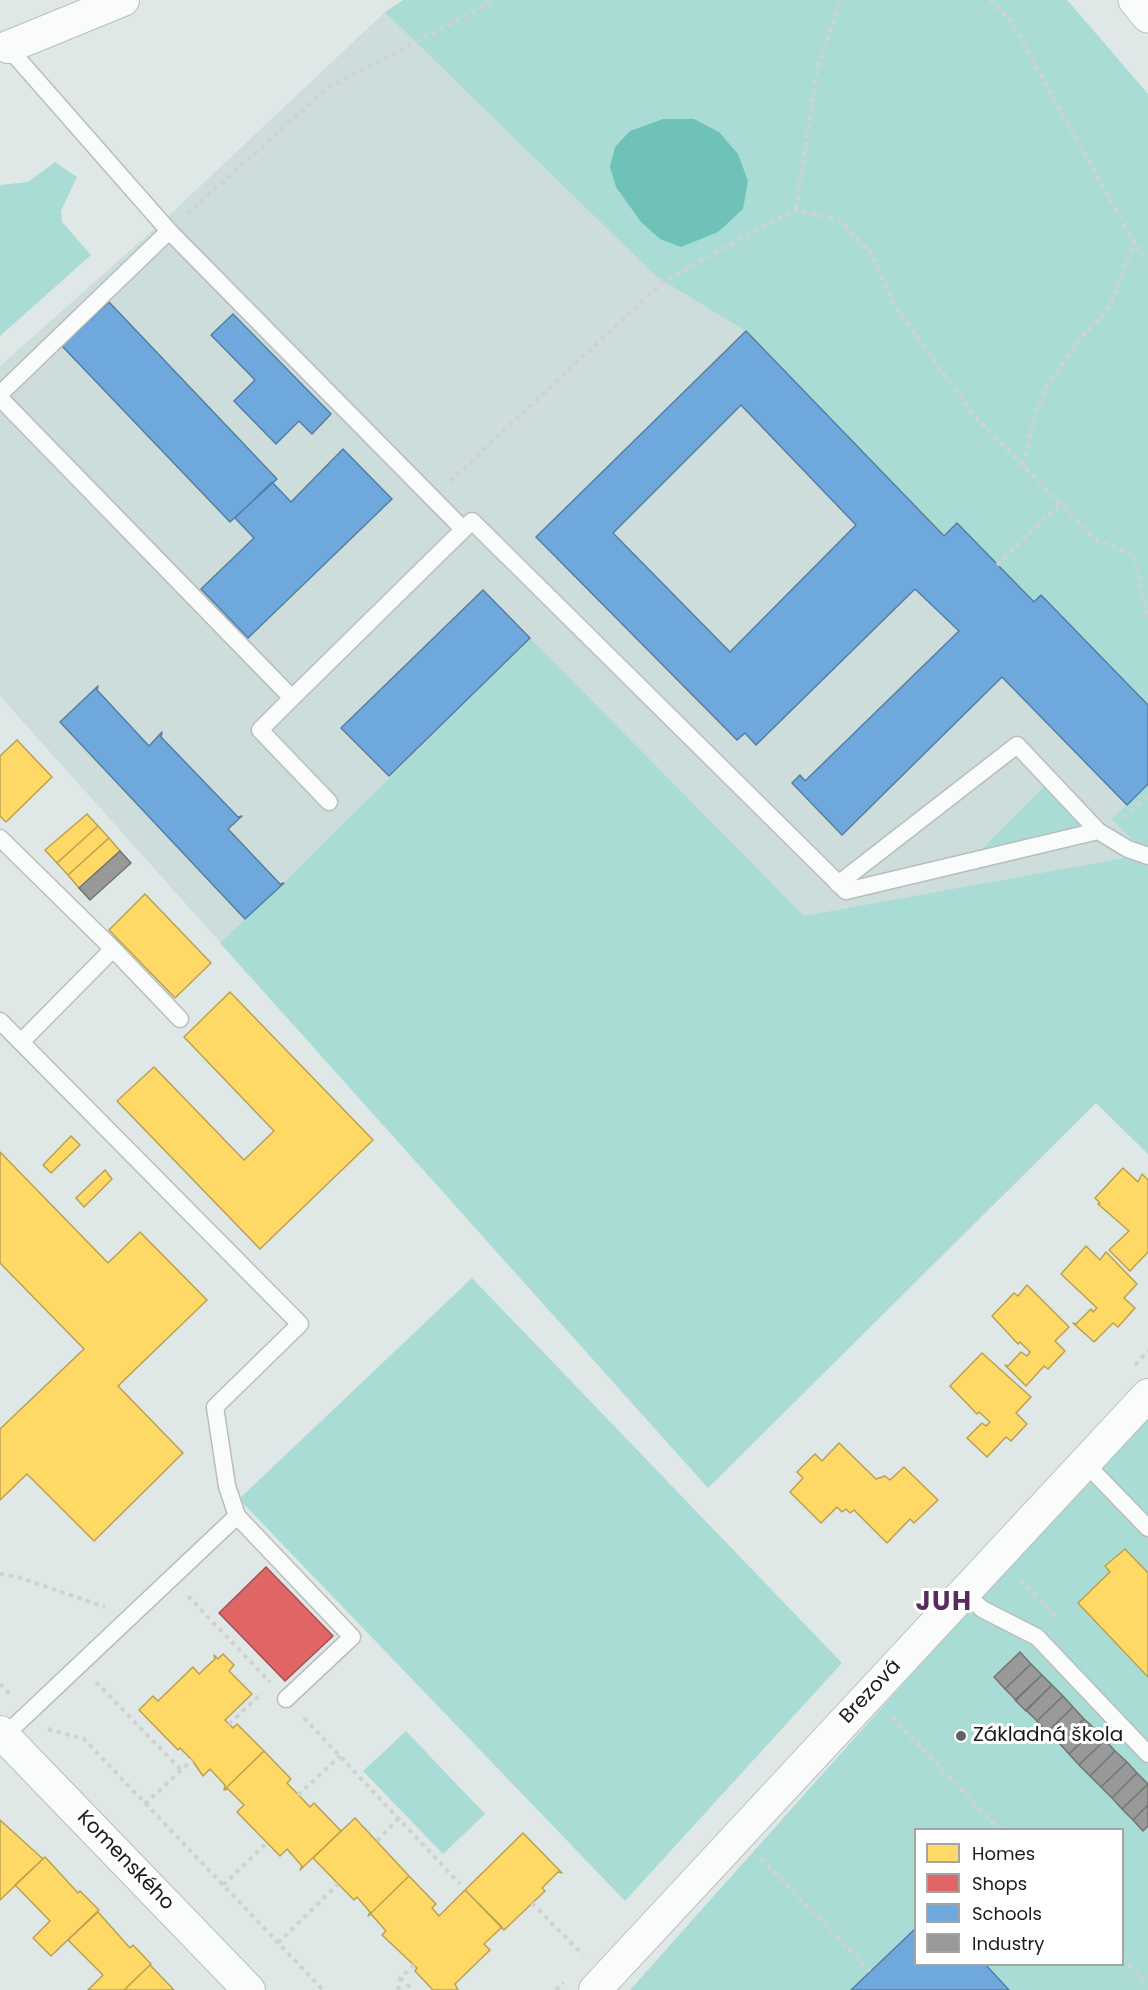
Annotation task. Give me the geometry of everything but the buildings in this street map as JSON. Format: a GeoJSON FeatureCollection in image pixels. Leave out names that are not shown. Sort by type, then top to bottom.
{"type":"FeatureCollection","features":[{"type":"Feature","properties":{"kind":"main road"},"geometry":{"type":"LineString","coordinates":[[1135,0],[1148,16]]}},
{"type":"Feature","properties":{"kind":"street"},"geometry":{"type":"LineString","coordinates":[[4,43],[123,0]]}},
{"type":"Feature","properties":{"kind":"street","name":"Brezová"},"geometry":{"type":"LineString","coordinates":[[595,1990],[1148,1395]]}},
{"type":"Feature","properties":{"kind":"street","name":"Komenského"},"geometry":{"type":"LineString","coordinates":[[2,1734],[249,1990]]}},
{"type":"Feature","properties":{"kind":"lane"},"geometry":{"type":"LineString","coordinates":[[4,43],[169,231],[463,529]]}},
{"type":"Feature","properties":{"kind":"lane"},"geometry":{"type":"LineString","coordinates":[[169,231],[0,396],[292,698]]}},
{"type":"Feature","properties":{"kind":"lane"},"geometry":{"type":"LineString","coordinates":[[329,802],[260,730],[472,520],[846,891],[1098,831]]}},
{"type":"Feature","properties":{"kind":"lane"},"geometry":{"type":"LineString","coordinates":[[838,884],[1017,745],[1098,831],[1128,849],[1148,856]]}},
{"type":"Feature","properties":{"kind":"lane"},"geometry":{"type":"LineString","coordinates":[[0,838],[113,949],[180,1019]]}},
{"type":"Feature","properties":{"kind":"lane"},"geometry":{"type":"LineString","coordinates":[[21,1042],[113,949]]}},
{"type":"Feature","properties":{"kind":"lane"},"geometry":{"type":"LineString","coordinates":[[0,1020],[300,1324],[215,1407],[227,1486],[237,1516],[351,1637],[286,1699]]}},
{"type":"Feature","properties":{"kind":"lane"},"geometry":{"type":"LineString","coordinates":[[1085,1463],[1148,1528]]}},
{"type":"Feature","properties":{"kind":"lane"},"geometry":{"type":"LineString","coordinates":[[2,1734],[28,1713],[237,1516]]}},
{"type":"Feature","properties":{"kind":"lane"},"geometry":{"type":"LineString","coordinates":[[965,1593],[982,1609],[1037,1637],[1148,1754]]}},
{"type":"Feature","properties":{"kind":"path"},"geometry":{"type":"LineString","coordinates":[[169,231],[328,88],[495,0]]}},
{"type":"Feature","properties":{"kind":"path"},"geometry":{"type":"LineString","coordinates":[[796,209],[817,69],[841,0]]}},
{"type":"Feature","properties":{"kind":"path"},"geometry":{"type":"LineString","coordinates":[[990,0],[1010,20],[1134,242],[1148,261]]}},
{"type":"Feature","properties":{"kind":"path"},"geometry":{"type":"LineString","coordinates":[[432,498],[664,281],[796,209],[841,221],[871,253],[894,305],[973,416],[1096,540],[1134,555],[1148,618]]}},
{"type":"Feature","properties":{"kind":"path"},"geometry":{"type":"LineString","coordinates":[[1023,466],[1034,417],[1044,391],[1065,358],[1100,319],[1112,301],[1134,242]]}},
{"type":"Feature","properties":{"kind":"path"},"geometry":{"type":"LineString","coordinates":[[997,565],[1060,504]]}},
{"type":"Feature","properties":{"kind":"path"},"geometry":{"type":"LineString","coordinates":[[0,1574],[18,1577],[131,1616]]}},
{"type":"Feature","properties":{"kind":"path"},"geometry":{"type":"LineString","coordinates":[[171,1578],[460,1884]]}},
{"type":"Feature","properties":{"kind":"path"},"geometry":{"type":"LineString","coordinates":[[80,1664],[181,1770]]}},
{"type":"Feature","properties":{"kind":"path"},"geometry":{"type":"LineString","coordinates":[[0,1684],[40,1726],[84,1739],[323,1990]]}},
{"type":"Feature","properties":{"kind":"path"},"geometry":{"type":"LineString","coordinates":[[229,1724],[271,1684]]}},
{"type":"Feature","properties":{"kind":"path"},"geometry":{"type":"LineString","coordinates":[[887,1712],[998,1828]]}},
{"type":"Feature","properties":{"kind":"path"},"geometry":{"type":"LineString","coordinates":[[298,1795],[340,1756]]}},
{"type":"Feature","properties":{"kind":"path"},"geometry":{"type":"LineString","coordinates":[[145,1804],[192,1760]]}},
{"type":"Feature","properties":{"kind":"path"},"geometry":{"type":"LineString","coordinates":[[376,1841],[399,1818]]}},
{"type":"Feature","properties":{"kind":"path"},"geometry":{"type":"LineString","coordinates":[[223,1885],[267,1844]]}},
{"type":"Feature","properties":{"kind":"path"},"geometry":{"type":"LineString","coordinates":[[757,1854],[870,1971]]}},
{"type":"Feature","properties":{"kind":"path"},"geometry":{"type":"LineString","coordinates":[[278,1943],[338,1884]]}},
{"type":"Feature","properties":{"kind":"path"},"geometry":{"type":"LineString","coordinates":[[532,1903],[586,1957]]}},
{"type":"Feature","properties":{"kind":"path"},"geometry":{"type":"LineString","coordinates":[[1124,1960],[1148,1984]]}},
{"type":"Feature","properties":{"kind":"path"},"geometry":{"type":"LineString","coordinates":[[398,1990],[400,1978],[414,1965]]}},
{"type":"Feature","properties":{"kind":"path"},"geometry":{"type":"LineString","coordinates":[[400,1978],[413,1990]]}},
{"type":"Feature","properties":{"kind":"shaded area"},"geometry":{"type":"Polygon","coordinates":[[[403,0],[1067,0],[1148,94],[1148,1154],[1096,1103],[708,1488],[0,696],[0,366],[161,223],[385,12],[403,0]]]}},
{"type":"Feature","properties":{"kind":"shaded area"},"geometry":{"type":"Polygon","coordinates":[[[403,0],[1067,0],[1148,94],[1148,705],[1034,602],[957,524],[944,536],[746,331],[657,277],[385,12],[403,0]]]}},
{"type":"Feature","properties":{"kind":"shaded area"},"geometry":{"type":"Polygon","coordinates":[[[663,119],[694,119],[719,132],[738,154],[748,181],[743,209],[718,232],[681,247],[660,239],[641,222],[616,187],[610,167],[615,147],[630,131],[663,119]]]}},
{"type":"Feature","properties":{"kind":"shaded area"},"geometry":{"type":"Polygon","coordinates":[[[55,162],[77,177],[61,211],[62,222],[91,255],[0,336],[0,185],[28,182],[55,162]]]}},
{"type":"Feature","properties":{"kind":"shaded area"},"geometry":{"type":"Polygon","coordinates":[[[530,638],[804,916],[1124,858],[1148,865],[1148,1154],[1096,1103],[708,1488],[220,943],[284,883],[530,638]]]}},
{"type":"Feature","properties":{"kind":"shaded area"},"geometry":{"type":"Polygon","coordinates":[[[1050,781],[1098,831],[969,862],[1050,781]]]}},
{"type":"Feature","properties":{"kind":"shaded area"},"geometry":{"type":"Polygon","coordinates":[[[1148,784],[1148,848],[1137,845],[1112,819],[1148,784]]]}},
{"type":"Feature","properties":{"kind":"shaded area"},"geometry":{"type":"Polygon","coordinates":[[[472,1278],[842,1663],[625,1901],[239,1499],[472,1278]]]}},
{"type":"Feature","properties":{"kind":"shaded area","name":"Základná škola"},"geometry":{"type":"Polygon","coordinates":[[[1148,1409],[1148,1990],[630,1990],[1148,1409]]]}},
{"type":"Feature","properties":{"kind":"shaded area"},"geometry":{"type":"Polygon","coordinates":[[[406,1731],[485,1814],[443,1854],[363,1771],[406,1731]]]}},
{"type":"Feature","properties":{"kind":"place","name":"Základná škola"},"geometry":{"type":"Point","coordinates":[961,1736]}},
{"type":"Feature","properties":{"kind":"district","name":"JUH"},"geometry":{"type":"Point","coordinates":[944,1603]}}]}
